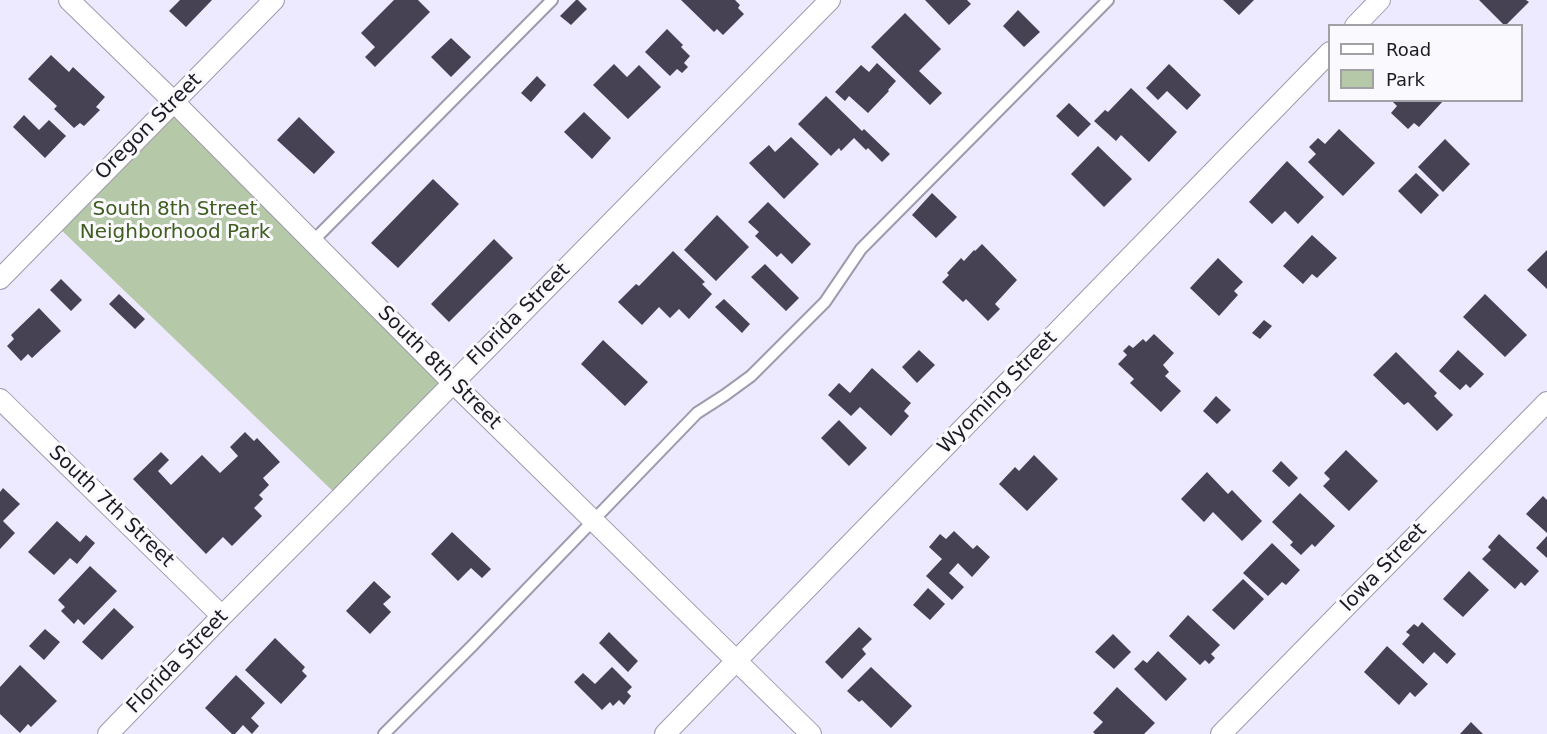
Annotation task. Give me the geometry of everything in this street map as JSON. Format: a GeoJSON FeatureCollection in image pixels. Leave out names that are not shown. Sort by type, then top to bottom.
{"type":"FeatureCollection","features":[{"type":"Feature","properties":{"kind":"street","name":"South 8th Street"},"geometry":{"type":"LineString","coordinates":[[69,0],[174,102],[453,383],[811,734]]}},
{"type":"Feature","properties":{"kind":"street","name":"Oregon Street"},"geometry":{"type":"LineString","coordinates":[[0,279],[274,0]]}},
{"type":"Feature","properties":{"kind":"street","name":"Florida Street"},"geometry":{"type":"LineString","coordinates":[[108,734],[830,0]]}},
{"type":"Feature","properties":{"kind":"street"},"geometry":{"type":"LineString","coordinates":[[1357,24],[1380,0]]}},
{"type":"Feature","properties":{"kind":"street","name":"Wyoming Street"},"geometry":{"type":"LineString","coordinates":[[665,734],[1328,53]]}},
{"type":"Feature","properties":{"kind":"street","name":"South 7th Street"},"geometry":{"type":"LineString","coordinates":[[0,399],[222,616]]}},
{"type":"Feature","properties":{"kind":"street","name":"Iowa Street"},"geometry":{"type":"LineString","coordinates":[[1221,734],[1547,402]]}},
{"type":"Feature","properties":{"kind":"lane"},"geometry":{"type":"LineString","coordinates":[[313,242],[552,0]]}},
{"type":"Feature","properties":{"kind":"lane"},"geometry":{"type":"LineString","coordinates":[[384,734],[697,413],[751,376],[825,302],[861,249],[1108,0]]}},
{"type":"Feature","properties":{"kind":"green space","name":"South 8th Street Neighborhood Park"},"geometry":{"type":"Polygon","coordinates":[[[174,102],[453,383],[340,498],[54,223],[174,102]]]}},
{"type":"Feature","properties":{"kind":"building"},"geometry":{"type":"Polygon","coordinates":[[[180,0],[212,0],[186,27],[169,11],[180,0]]]}},
{"type":"Feature","properties":{"kind":"building"},"geometry":{"type":"Polygon","coordinates":[[[394,0],[418,0],[430,12],[375,67],[365,57],[375,47],[361,33],[394,0]]]}},
{"type":"Feature","properties":{"kind":"building"},"geometry":{"type":"Polygon","coordinates":[[[576,0],[587,9],[571,25],[560,16],[576,0]]]}},
{"type":"Feature","properties":{"kind":"building"},"geometry":{"type":"Polygon","coordinates":[[[681,0],[735,0],[740,5],[738,8],[744,14],[723,35],[717,29],[714,32],[681,0]]]}},
{"type":"Feature","properties":{"kind":"building"},"geometry":{"type":"Polygon","coordinates":[[[925,0],[967,0],[971,4],[949,25],[925,0]]]}},
{"type":"Feature","properties":{"kind":"building"},"geometry":{"type":"Polygon","coordinates":[[[1223,0],[1254,0],[1239,15],[1223,0]]]}},
{"type":"Feature","properties":{"kind":"building"},"geometry":{"type":"Polygon","coordinates":[[[1479,0],[1526,0],[1529,2],[1507,24],[1503,24],[1479,0]]]}},
{"type":"Feature","properties":{"kind":"building"},"geometry":{"type":"Polygon","coordinates":[[[1018,10],[1040,32],[1024,47],[1003,26],[1018,10]]]}},
{"type":"Feature","properties":{"kind":"building"},"geometry":{"type":"Polygon","coordinates":[[[905,13],[941,49],[919,71],[942,93],[930,105],[871,47],[905,13]]]}},
{"type":"Feature","properties":{"kind":"building"},"geometry":{"type":"Polygon","coordinates":[[[667,29],[683,45],[681,47],[690,56],[684,63],[688,67],[682,73],[677,69],[670,76],[645,52],[667,29]]]}},
{"type":"Feature","properties":{"kind":"building"},"geometry":{"type":"Polygon","coordinates":[[[451,38],[471,57],[451,77],[431,57],[451,38]]]}},
{"type":"Feature","properties":{"kind":"building"},"geometry":{"type":"Polygon","coordinates":[[[51,55],[69,72],[73,67],[105,97],[96,107],[100,110],[84,126],[80,123],[74,128],[54,109],[57,106],[28,79],[51,55]]]}},
{"type":"Feature","properties":{"kind":"building"},"geometry":{"type":"Polygon","coordinates":[[[877,63],[896,81],[868,113],[849,96],[845,101],[835,92],[861,65],[869,72],[877,63]]]}},
{"type":"Feature","properties":{"kind":"building"},"geometry":{"type":"Polygon","coordinates":[[[614,64],[627,77],[639,65],[661,87],[628,119],[593,85],[614,64]]]}},
{"type":"Feature","properties":{"kind":"building"},"geometry":{"type":"Polygon","coordinates":[[[1169,64],[1201,95],[1187,110],[1167,91],[1158,100],[1146,88],[1169,64]]]}},
{"type":"Feature","properties":{"kind":"building"},"geometry":{"type":"Polygon","coordinates":[[[537,76],[546,85],[531,102],[521,93],[537,76]]]}},
{"type":"Feature","properties":{"kind":"building"},"geometry":{"type":"Polygon","coordinates":[[[1131,88],[1177,132],[1149,162],[1121,135],[1116,141],[1094,121],[1105,110],[1108,112],[1131,88]]]}},
{"type":"Feature","properties":{"kind":"building"},"geometry":{"type":"Polygon","coordinates":[[[826,96],[890,154],[882,162],[854,138],[841,151],[839,148],[831,156],[798,124],[826,96]]]}},
{"type":"Feature","properties":{"kind":"building"},"geometry":{"type":"Polygon","coordinates":[[[1393,102],[1442,102],[1419,127],[1414,123],[1408,129],[1391,113],[1397,106],[1393,102]]]}},
{"type":"Feature","properties":{"kind":"building"},"geometry":{"type":"Polygon","coordinates":[[[1069,103],[1091,124],[1078,137],[1056,116],[1069,103]]]}},
{"type":"Feature","properties":{"kind":"building"},"geometry":{"type":"Polygon","coordinates":[[[584,112],[611,138],[592,159],[564,132],[584,112]]]}},
{"type":"Feature","properties":{"kind":"building"},"geometry":{"type":"Polygon","coordinates":[[[24,115],[39,130],[49,120],[66,136],[45,158],[13,127],[24,115]]]}},
{"type":"Feature","properties":{"kind":"building"},"geometry":{"type":"Polygon","coordinates":[[[299,117],[335,152],[314,174],[277,140],[299,117]]]}},
{"type":"Feature","properties":{"kind":"building"},"geometry":{"type":"Polygon","coordinates":[[[1339,129],[1375,163],[1343,196],[1308,162],[1316,154],[1309,147],[1318,138],[1325,144],[1339,129]]]}},
{"type":"Feature","properties":{"kind":"building"},"geometry":{"type":"Polygon","coordinates":[[[791,137],[819,164],[784,199],[749,163],[769,145],[775,152],[791,137]]]}},
{"type":"Feature","properties":{"kind":"building"},"geometry":{"type":"Polygon","coordinates":[[[1445,139],[1470,164],[1443,192],[1418,167],[1445,139]]]}},
{"type":"Feature","properties":{"kind":"building"},"geometry":{"type":"Polygon","coordinates":[[[1098,146],[1132,179],[1104,207],[1071,174],[1098,146]]]}},
{"type":"Feature","properties":{"kind":"building"},"geometry":{"type":"Polygon","coordinates":[[[1287,161],[1324,197],[1298,224],[1285,211],[1272,224],[1249,202],[1287,161]]]}},
{"type":"Feature","properties":{"kind":"building"},"geometry":{"type":"Polygon","coordinates":[[[1416,173],[1439,195],[1421,214],[1398,191],[1416,173]]]}},
{"type":"Feature","properties":{"kind":"building"},"geometry":{"type":"Polygon","coordinates":[[[433,179],[459,204],[398,268],[371,243],[433,179]]]}},
{"type":"Feature","properties":{"kind":"building"},"geometry":{"type":"Polygon","coordinates":[[[932,193],[957,217],[936,238],[912,215],[932,193]]]}},
{"type":"Feature","properties":{"kind":"building"},"geometry":{"type":"Polygon","coordinates":[[[768,202],[811,244],[792,264],[781,253],[777,257],[755,236],[759,232],[748,222],[768,202]]]}},
{"type":"Feature","properties":{"kind":"building"},"geometry":{"type":"Polygon","coordinates":[[[717,215],[749,247],[716,281],[684,250],[717,215]]]}},
{"type":"Feature","properties":{"kind":"building"},"geometry":{"type":"Polygon","coordinates":[[[1312,235],[1337,258],[1317,278],[1312,274],[1303,284],[1283,266],[1312,235]]]}},
{"type":"Feature","properties":{"kind":"building"},"geometry":{"type":"Polygon","coordinates":[[[494,239],[513,258],[449,322],[431,304],[494,239]]]}},
{"type":"Feature","properties":{"kind":"building"},"geometry":{"type":"Polygon","coordinates":[[[982,244],[1017,280],[995,304],[1000,309],[988,321],[966,299],[963,302],[942,282],[961,258],[964,261],[982,244]]]}},
{"type":"Feature","properties":{"kind":"building"},"geometry":{"type":"Polygon","coordinates":[[[1547,250],[1547,289],[1527,270],[1547,250]]]}},
{"type":"Feature","properties":{"kind":"building"},"geometry":{"type":"Polygon","coordinates":[[[673,251],[705,282],[702,284],[712,294],[689,319],[679,309],[670,318],[659,307],[642,325],[618,302],[636,284],[639,286],[673,251]]]}},
{"type":"Feature","properties":{"kind":"building"},"geometry":{"type":"Polygon","coordinates":[[[1218,258],[1243,282],[1234,291],[1238,295],[1219,316],[1190,288],[1218,258]]]}},
{"type":"Feature","properties":{"kind":"building"},"geometry":{"type":"Polygon","coordinates":[[[765,264],[799,298],[786,311],[751,277],[765,264]]]}},
{"type":"Feature","properties":{"kind":"building"},"geometry":{"type":"Polygon","coordinates":[[[61,279],[82,300],[71,311],[50,290],[61,279]]]}},
{"type":"Feature","properties":{"kind":"building"},"geometry":{"type":"Polygon","coordinates":[[[119,294],[145,319],[135,329],[109,304],[119,294]]]}},
{"type":"Feature","properties":{"kind":"building"},"geometry":{"type":"Polygon","coordinates":[[[1485,294],[1527,335],[1505,357],[1463,317],[1485,294]]]}},
{"type":"Feature","properties":{"kind":"building"},"geometry":{"type":"Polygon","coordinates":[[[724,299],[750,324],[742,333],[715,307],[724,299]]]}},
{"type":"Feature","properties":{"kind":"building"},"geometry":{"type":"Polygon","coordinates":[[[39,308],[61,331],[32,358],[28,354],[21,361],[7,346],[14,339],[11,335],[39,308]]]}},
{"type":"Feature","properties":{"kind":"building"},"geometry":{"type":"Polygon","coordinates":[[[1264,320],[1272,326],[1260,339],[1252,333],[1264,320]]]}},
{"type":"Feature","properties":{"kind":"building"},"geometry":{"type":"Polygon","coordinates":[[[1154,334],[1174,353],[1163,365],[1169,372],[1165,376],[1181,391],[1161,412],[1130,383],[1134,379],[1118,364],[1127,355],[1123,351],[1129,345],[1133,348],[1143,339],[1146,342],[1154,334]]]}},
{"type":"Feature","properties":{"kind":"building"},"geometry":{"type":"Polygon","coordinates":[[[603,340],[648,382],[625,406],[581,364],[603,340]]]}},
{"type":"Feature","properties":{"kind":"building"},"geometry":{"type":"Polygon","coordinates":[[[919,350],[935,365],[917,383],[902,367],[919,350]]]}},
{"type":"Feature","properties":{"kind":"building"},"geometry":{"type":"Polygon","coordinates":[[[1458,350],[1484,374],[1470,388],[1466,384],[1460,390],[1439,371],[1458,350]]]}},
{"type":"Feature","properties":{"kind":"building"},"geometry":{"type":"Polygon","coordinates":[[[1396,352],[1437,393],[1434,396],[1453,415],[1437,431],[1408,402],[1404,405],[1373,375],[1396,352]]]}},
{"type":"Feature","properties":{"kind":"building"},"geometry":{"type":"Polygon","coordinates":[[[872,368],[911,403],[904,411],[909,416],[891,436],[860,407],[851,416],[828,395],[839,383],[850,393],[872,368]]]}},
{"type":"Feature","properties":{"kind":"building"},"geometry":{"type":"Polygon","coordinates":[[[1216,396],[1231,410],[1217,424],[1203,411],[1216,396]]]}},
{"type":"Feature","properties":{"kind":"building"},"geometry":{"type":"Polygon","coordinates":[[[839,420],[867,448],[849,466],[821,438],[839,420]]]}},
{"type":"Feature","properties":{"kind":"building"},"geometry":{"type":"Polygon","coordinates":[[[245,432],[254,441],[257,438],[280,462],[263,478],[269,485],[259,495],[263,499],[254,508],[262,516],[232,546],[223,537],[206,554],[133,479],[161,452],[169,460],[158,471],[171,485],[202,455],[220,473],[238,456],[230,447],[245,432]]]}},
{"type":"Feature","properties":{"kind":"building"},"geometry":{"type":"Polygon","coordinates":[[[1346,450],[1378,481],[1349,511],[1323,486],[1330,479],[1324,473],[1346,450]]]}},
{"type":"Feature","properties":{"kind":"building"},"geometry":{"type":"Polygon","coordinates":[[[1034,455],[1058,479],[1027,511],[999,484],[1015,467],[1019,471],[1034,455]]]}},
{"type":"Feature","properties":{"kind":"building"},"geometry":{"type":"Polygon","coordinates":[[[1281,461],[1298,478],[1289,487],[1272,471],[1281,461]]]}},
{"type":"Feature","properties":{"kind":"building"},"geometry":{"type":"Polygon","coordinates":[[[1207,472],[1228,494],[1232,490],[1262,521],[1242,541],[1213,512],[1204,522],[1181,499],[1207,472]]]}},
{"type":"Feature","properties":{"kind":"building"},"geometry":{"type":"Polygon","coordinates":[[[3,488],[20,504],[3,521],[15,533],[0,549],[0,492],[3,488]]]}},
{"type":"Feature","properties":{"kind":"building"},"geometry":{"type":"Polygon","coordinates":[[[1300,493],[1335,526],[1315,547],[1312,544],[1301,555],[1290,545],[1293,542],[1272,522],[1300,493]]]}},
{"type":"Feature","properties":{"kind":"building"},"geometry":{"type":"Polygon","coordinates":[[[1543,496],[1547,500],[1547,533],[1526,514],[1543,496]]]}},
{"type":"Feature","properties":{"kind":"building"},"geometry":{"type":"Polygon","coordinates":[[[57,521],[80,542],[86,535],[95,543],[77,564],[70,558],[54,575],[28,552],[57,521]]]}},
{"type":"Feature","properties":{"kind":"building"},"geometry":{"type":"Polygon","coordinates":[[[954,531],[973,549],[977,545],[990,557],[972,577],[958,563],[949,573],[964,587],[952,600],[926,576],[942,559],[929,547],[940,534],[946,539],[954,531]]]}},
{"type":"Feature","properties":{"kind":"building"},"geometry":{"type":"Polygon","coordinates":[[[452,532],[491,569],[482,578],[471,568],[458,581],[431,554],[452,532]]]}},
{"type":"Feature","properties":{"kind":"building"},"geometry":{"type":"Polygon","coordinates":[[[1499,534],[1539,571],[1525,586],[1521,582],[1515,589],[1482,559],[1491,550],[1488,547],[1499,534]]]}},
{"type":"Feature","properties":{"kind":"building"},"geometry":{"type":"Polygon","coordinates":[[[1547,536],[1547,558],[1536,548],[1547,536]]]}},
{"type":"Feature","properties":{"kind":"building"},"geometry":{"type":"Polygon","coordinates":[[[1272,543],[1300,570],[1286,585],[1282,582],[1268,596],[1243,573],[1272,543]]]}},
{"type":"Feature","properties":{"kind":"building"},"geometry":{"type":"Polygon","coordinates":[[[90,566],[117,591],[84,625],[78,619],[74,624],[61,611],[65,607],[58,600],[90,566]]]}},
{"type":"Feature","properties":{"kind":"building"},"geometry":{"type":"Polygon","coordinates":[[[1469,571],[1489,590],[1463,617],[1443,599],[1469,571]]]}},
{"type":"Feature","properties":{"kind":"building"},"geometry":{"type":"Polygon","coordinates":[[[1243,579],[1264,599],[1234,630],[1212,610],[1243,579]]]}},
{"type":"Feature","properties":{"kind":"building"},"geometry":{"type":"Polygon","coordinates":[[[374,581],[391,597],[383,604],[391,612],[370,634],[346,611],[374,581]]]}},
{"type":"Feature","properties":{"kind":"building"},"geometry":{"type":"Polygon","coordinates":[[[928,588],[945,604],[930,620],[913,605],[928,588]]]}},
{"type":"Feature","properties":{"kind":"building"},"geometry":{"type":"Polygon","coordinates":[[[114,608],[134,627],[102,660],[82,642],[114,608]]]}},
{"type":"Feature","properties":{"kind":"building"},"geometry":{"type":"Polygon","coordinates":[[[1188,615],[1220,645],[1211,654],[1215,658],[1209,664],[1205,660],[1200,665],[1169,636],[1188,615]]]}},
{"type":"Feature","properties":{"kind":"building"},"geometry":{"type":"Polygon","coordinates":[[[1422,622],[1456,654],[1447,664],[1434,652],[1423,664],[1402,644],[1410,635],[1406,632],[1414,624],[1418,627],[1422,622]]]}},
{"type":"Feature","properties":{"kind":"building"},"geometry":{"type":"Polygon","coordinates":[[[859,627],[872,639],[862,649],[866,654],[842,679],[825,662],[859,627]]]}},
{"type":"Feature","properties":{"kind":"building"},"geometry":{"type":"Polygon","coordinates":[[[45,629],[60,642],[44,660],[29,646],[45,629]]]}},
{"type":"Feature","properties":{"kind":"building"},"geometry":{"type":"Polygon","coordinates":[[[609,632],[638,661],[628,672],[599,643],[609,632]]]}},
{"type":"Feature","properties":{"kind":"building"},"geometry":{"type":"Polygon","coordinates":[[[1113,634],[1131,652],[1114,669],[1095,652],[1113,634]]]}},
{"type":"Feature","properties":{"kind":"building"},"geometry":{"type":"Polygon","coordinates":[[[275,638],[305,667],[302,671],[307,676],[281,704],[245,670],[275,638]]]}},
{"type":"Feature","properties":{"kind":"building"},"geometry":{"type":"Polygon","coordinates":[[[1387,646],[1428,684],[1415,697],[1410,692],[1399,705],[1364,672],[1387,646]]]}},
{"type":"Feature","properties":{"kind":"building"},"geometry":{"type":"Polygon","coordinates":[[[1158,651],[1187,679],[1166,701],[1134,669],[1143,660],[1147,663],[1158,651]]]}},
{"type":"Feature","properties":{"kind":"building"},"geometry":{"type":"Polygon","coordinates":[[[20,665],[57,701],[31,727],[28,724],[20,733],[0,714],[0,687],[20,665]]]}},
{"type":"Feature","properties":{"kind":"building"},"geometry":{"type":"Polygon","coordinates":[[[612,667],[632,687],[627,692],[631,696],[624,705],[619,700],[613,706],[610,702],[602,710],[574,682],[583,673],[595,684],[612,667]]]}},
{"type":"Feature","properties":{"kind":"building"},"geometry":{"type":"Polygon","coordinates":[[[871,667],[912,706],[891,728],[862,700],[859,702],[847,691],[871,667]]]}},
{"type":"Feature","properties":{"kind":"building"},"geometry":{"type":"Polygon","coordinates":[[[236,675],[265,703],[251,718],[259,726],[252,734],[243,725],[235,734],[232,734],[205,708],[236,675]]]}},
{"type":"Feature","properties":{"kind":"building"},"geometry":{"type":"Polygon","coordinates":[[[1117,687],[1155,723],[1144,734],[1095,734],[1093,732],[1103,722],[1093,713],[1117,687]]]}},
{"type":"Feature","properties":{"kind":"building"},"geometry":{"type":"Polygon","coordinates":[[[1471,722],[1483,734],[1460,734],[1471,722]]]}}]}
